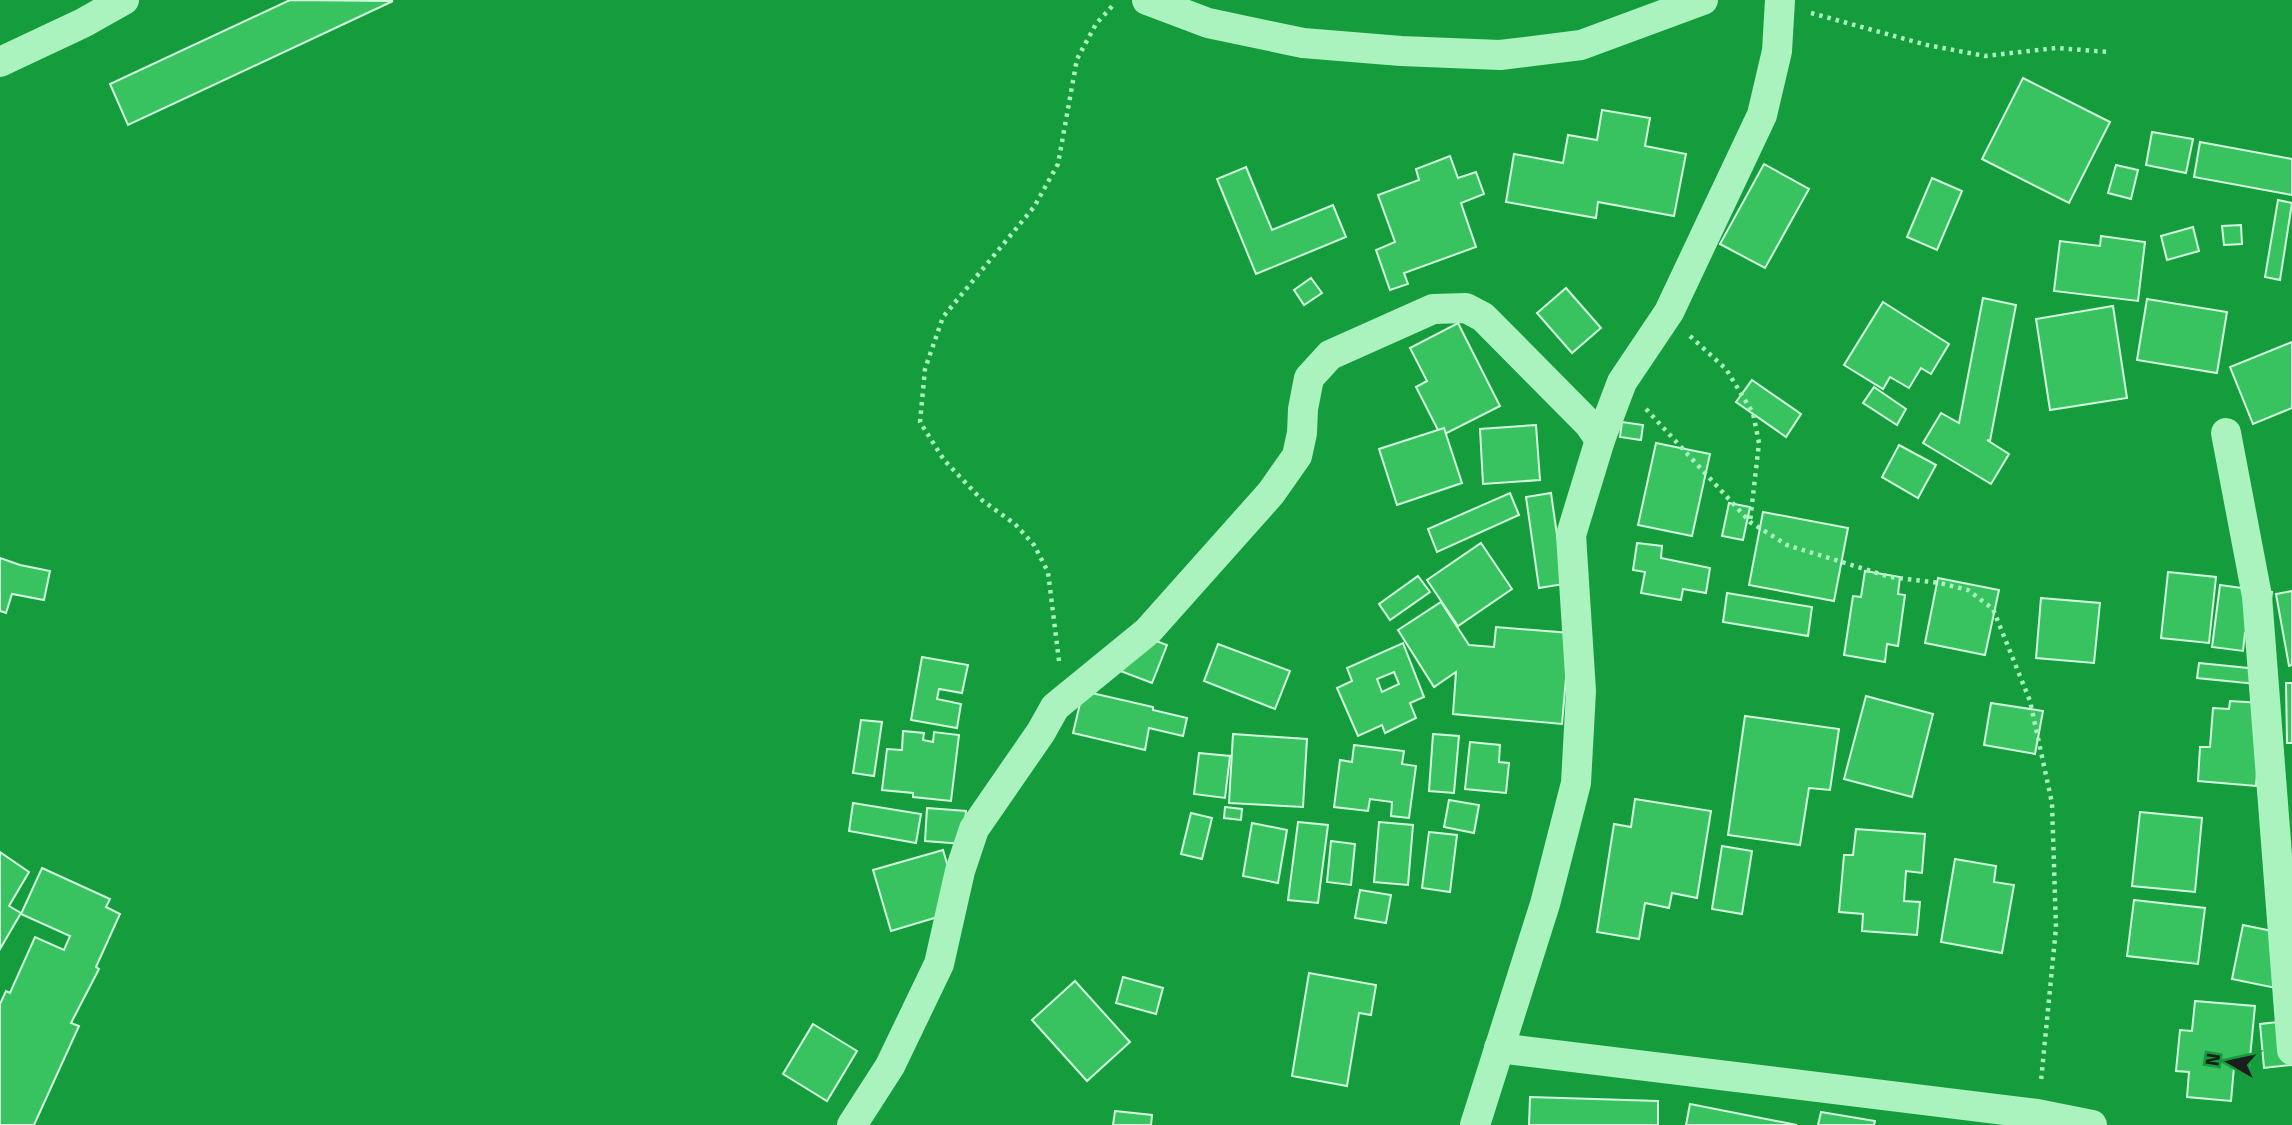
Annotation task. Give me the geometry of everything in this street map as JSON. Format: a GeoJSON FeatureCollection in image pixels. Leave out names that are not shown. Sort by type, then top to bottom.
{"type":"FeatureCollection","features":[{"type":"Feature","properties":{"kind":"street"},"geometry":{"type":"LineString","coordinates":[[0,62],[83,23],[124,0]]}},
{"type":"Feature","properties":{"kind":"street"},"geometry":{"type":"LineString","coordinates":[[1147,0],[1208,23],[1303,43],[1500,55],[1581,45],[1703,0]]}},
{"type":"Feature","properties":{"kind":"street"},"geometry":{"type":"LineString","coordinates":[[1475,1125],[1545,904],[1576,783],[1581,691],[1571,535],[1600,440],[1622,382],[1669,312],[1762,115],[1777,51],[1780,3]]}},
{"type":"Feature","properties":{"kind":"street"},"geometry":{"type":"LineString","coordinates":[[852,1125],[890,1066],[939,964],[960,872],[974,829],[1041,733],[1055,707],[1148,631],[1271,493],[1297,456],[1310,378],[1330,355],[1433,310],[1466,307],[1483,317],[1589,424],[1600,440]]}},
{"type":"Feature","properties":{"kind":"street"},"geometry":{"type":"LineString","coordinates":[[2226,433],[2257,596],[2292,1050]]}},
{"type":"Feature","properties":{"kind":"street"},"geometry":{"type":"LineString","coordinates":[[1499,1048],[2037,1114],[2092,1125]]}},
{"type":"Feature","properties":{"kind":"path"},"geometry":{"type":"LineString","coordinates":[[1055,707],[1059,669],[1048,572],[1034,545],[1015,524],[983,501],[944,460],[920,422],[921,409],[925,369],[943,317],[1034,207],[1058,164],[1077,59],[1096,24],[1118,0]]}},
{"type":"Feature","properties":{"kind":"path"},"geometry":{"type":"LineString","coordinates":[[1780,3],[1927,45],[1985,56],[2056,48],[2109,52]]}},
{"type":"Feature","properties":{"kind":"path"},"geometry":{"type":"LineString","coordinates":[[1669,312],[1697,344],[1726,369],[1753,413],[1759,443],[1750,522]]}},
{"type":"Feature","properties":{"kind":"path"},"geometry":{"type":"LineString","coordinates":[[1622,382],[1750,522],[1787,545],[1889,577],[1940,583],[1968,590],[1993,609],[2030,701],[2052,803],[2056,928],[2037,1114]]}},
{"type":"Feature","properties":{"kind":"building"},"geometry":{"type":"Polygon","coordinates":[[[290,0],[393,1],[128,125],[110,84],[290,0]]]}},
{"type":"Feature","properties":{"kind":"building"},"geometry":{"type":"Polygon","coordinates":[[[2023,78],[2110,122],[2069,203],[1982,159],[2023,78]]]}},
{"type":"Feature","properties":{"kind":"building"},"geometry":{"type":"Polygon","coordinates":[[[1602,110],[1650,118],[1645,146],[1686,154],[1674,216],[1598,202],[1596,218],[1506,202],[1514,154],[1563,163],[1568,135],[1597,140],[1602,110]]]}},
{"type":"Feature","properties":{"kind":"building"},"geometry":{"type":"Polygon","coordinates":[[[2152,132],[2193,139],[2186,173],[2146,165],[2152,132]]]}},
{"type":"Feature","properties":{"kind":"building"},"geometry":{"type":"Polygon","coordinates":[[[2200,142],[2292,159],[2292,195],[2194,177],[2200,142]]]}},
{"type":"Feature","properties":{"kind":"building"},"geometry":{"type":"Polygon","coordinates":[[[1450,156],[1458,178],[1476,172],[1484,194],[1461,203],[1476,247],[1404,273],[1408,284],[1390,290],[1376,250],[1395,242],[1378,195],[1419,180],[1416,169],[1450,156]]]}},
{"type":"Feature","properties":{"kind":"building"},"geometry":{"type":"Polygon","coordinates":[[[1764,164],[1809,189],[1765,268],[1720,244],[1764,164]]]}},
{"type":"Feature","properties":{"kind":"building"},"geometry":{"type":"Polygon","coordinates":[[[2116,165],[2138,170],[2131,199],[2108,193],[2116,165]]]}},
{"type":"Feature","properties":{"kind":"building"},"geometry":{"type":"Polygon","coordinates":[[[1246,167],[1272,230],[1333,205],[1346,237],[1256,274],[1217,179],[1246,167]]]}},
{"type":"Feature","properties":{"kind":"building"},"geometry":{"type":"Polygon","coordinates":[[[1932,178],[1962,191],[1937,250],[1907,237],[1932,178]]]}},
{"type":"Feature","properties":{"kind":"building"},"geometry":{"type":"Polygon","coordinates":[[[2278,200],[2292,203],[2280,280],[2265,277],[2278,200]]]}},
{"type":"Feature","properties":{"kind":"building"},"geometry":{"type":"Polygon","coordinates":[[[2241,225],[2242,244],[2224,245],[2222,226],[2241,225]]]}},
{"type":"Feature","properties":{"kind":"building"},"geometry":{"type":"Polygon","coordinates":[[[2193,227],[2199,251],[2167,260],[2161,236],[2193,227]]]}},
{"type":"Feature","properties":{"kind":"building"},"geometry":{"type":"Polygon","coordinates":[[[2101,236],[2145,242],[2138,301],[2054,291],[2060,241],[2100,246],[2101,236]]]}},
{"type":"Feature","properties":{"kind":"building"},"geometry":{"type":"Polygon","coordinates":[[[1311,278],[1322,293],[1304,305],[1294,290],[1311,278]]]}},
{"type":"Feature","properties":{"kind":"building"},"geometry":{"type":"Polygon","coordinates":[[[1566,288],[1601,328],[1572,353],[1537,313],[1566,288]]]}},
{"type":"Feature","properties":{"kind":"building"},"geometry":{"type":"Polygon","coordinates":[[[1983,298],[2016,305],[1990,441],[1987,440],[2009,454],[1991,484],[1923,443],[1941,413],[1959,423],[1983,298]]]}},
{"type":"Feature","properties":{"kind":"building"},"geometry":{"type":"Polygon","coordinates":[[[2147,299],[2227,312],[2217,373],[2137,360],[2147,299]]]}},
{"type":"Feature","properties":{"kind":"building"},"geometry":{"type":"Polygon","coordinates":[[[1883,302],[1949,344],[1931,374],[1921,368],[1909,388],[1890,377],[1883,389],[1844,365],[1883,302]]]}},
{"type":"Feature","properties":{"kind":"building"},"geometry":{"type":"Polygon","coordinates":[[[2113,306],[2127,398],[2050,410],[2036,319],[2113,306]]]}},
{"type":"Feature","properties":{"kind":"building"},"geometry":{"type":"Polygon","coordinates":[[[1458,323],[1500,406],[1441,436],[1416,387],[1427,381],[1410,348],[1458,323]]]}},
{"type":"Feature","properties":{"kind":"building"},"geometry":{"type":"Polygon","coordinates":[[[2292,342],[2292,408],[2253,424],[2230,367],[2292,342]]]}},
{"type":"Feature","properties":{"kind":"building"},"geometry":{"type":"Polygon","coordinates":[[[1752,380],[1801,414],[1786,437],[1736,402],[1752,380]]]}},
{"type":"Feature","properties":{"kind":"building"},"geometry":{"type":"Polygon","coordinates":[[[1874,387],[1906,409],[1897,425],[1863,403],[1874,387]]]}},
{"type":"Feature","properties":{"kind":"building"},"geometry":{"type":"Polygon","coordinates":[[[1622,422],[1643,425],[1641,440],[1620,437],[1622,422]]]}},
{"type":"Feature","properties":{"kind":"building"},"geometry":{"type":"Polygon","coordinates":[[[1536,425],[1540,480],[1483,484],[1480,429],[1536,425]]]}},
{"type":"Feature","properties":{"kind":"building"},"geometry":{"type":"Polygon","coordinates":[[[1444,428],[1462,483],[1397,505],[1379,449],[1444,428]]]}},
{"type":"Feature","properties":{"kind":"building"},"geometry":{"type":"Polygon","coordinates":[[[1656,443],[1710,454],[1692,536],[1638,525],[1656,443]]]}},
{"type":"Feature","properties":{"kind":"building"},"geometry":{"type":"Polygon","coordinates":[[[1899,445],[1936,465],[1918,498],[1882,477],[1899,445]]]}},
{"type":"Feature","properties":{"kind":"building"},"geometry":{"type":"Polygon","coordinates":[[[1510,493],[1519,515],[1437,552],[1428,529],[1510,493]]]}},
{"type":"Feature","properties":{"kind":"building"},"geometry":{"type":"Polygon","coordinates":[[[1551,493],[1564,584],[1539,588],[1526,497],[1551,493]]]}},
{"type":"Feature","properties":{"kind":"building"},"geometry":{"type":"Polygon","coordinates":[[[1729,503],[1750,507],[1743,540],[1722,536],[1729,503]]]}},
{"type":"Feature","properties":{"kind":"building"},"geometry":{"type":"Polygon","coordinates":[[[1763,512],[1848,528],[1834,601],[1749,585],[1763,512]]]}},
{"type":"Feature","properties":{"kind":"building"},"geometry":{"type":"Polygon","coordinates":[[[1481,543],[1512,589],[1458,626],[1427,580],[1481,543]]]}},
{"type":"Feature","properties":{"kind":"building"},"geometry":{"type":"Polygon","coordinates":[[[1637,543],[1662,546],[1661,558],[1710,568],[1706,593],[1683,589],[1681,600],[1641,593],[1645,572],[1633,570],[1637,543]]]}},
{"type":"Feature","properties":{"kind":"building"},"geometry":{"type":"Polygon","coordinates":[[[0,558],[50,571],[44,600],[12,594],[6,613],[0,611],[0,558]]]}},
{"type":"Feature","properties":{"kind":"building"},"geometry":{"type":"Polygon","coordinates":[[[1865,571],[1900,577],[1898,594],[1905,595],[1898,646],[1887,644],[1885,662],[1844,655],[1853,596],[1861,597],[1865,571]]]}},
{"type":"Feature","properties":{"kind":"building"},"geometry":{"type":"Polygon","coordinates":[[[2168,572],[2216,577],[2209,643],[2161,638],[2168,572]]]}},
{"type":"Feature","properties":{"kind":"building"},"geometry":{"type":"Polygon","coordinates":[[[1418,576],[1430,592],[1390,620],[1379,604],[1418,576]]]}},
{"type":"Feature","properties":{"kind":"building"},"geometry":{"type":"Polygon","coordinates":[[[1938,578],[1999,590],[1985,655],[1925,643],[1938,578]]]}},
{"type":"Feature","properties":{"kind":"building"},"geometry":{"type":"Polygon","coordinates":[[[2220,585],[2272,592],[2266,636],[2245,633],[2243,651],[2212,647],[2220,585]]]}},
{"type":"Feature","properties":{"kind":"building"},"geometry":{"type":"Polygon","coordinates":[[[2292,591],[2292,665],[2289,666],[2276,594],[2292,591]]]}},
{"type":"Feature","properties":{"kind":"building"},"geometry":{"type":"Polygon","coordinates":[[[1727,593],[1812,607],[1808,636],[1723,622],[1727,593]]]}},
{"type":"Feature","properties":{"kind":"building"},"geometry":{"type":"Polygon","coordinates":[[[2041,598],[2100,603],[2094,663],[2036,658],[2041,598]]]}},
{"type":"Feature","properties":{"kind":"building"},"geometry":{"type":"Polygon","coordinates":[[[1441,602],[1469,645],[1494,647],[1496,627],[1570,633],[1562,724],[1453,714],[1456,672],[1434,687],[1398,630],[1441,602]]]}},
{"type":"Feature","properties":{"kind":"building"},"geometry":{"type":"Polygon","coordinates":[[[1130,631],[1167,645],[1152,683],[1115,669],[1130,631]]]}},
{"type":"Feature","properties":{"kind":"building"},"geometry":{"type":"Polygon","coordinates":[[[1403,643],[1424,697],[1410,703],[1416,718],[1385,733],[1382,725],[1358,736],[1337,688],[1352,681],[1347,668],[1403,643]],[[1394,672],[1377,679],[1382,692],[1399,684],[1394,672]]]}},
{"type":"Feature","properties":{"kind":"building"},"geometry":{"type":"Polygon","coordinates":[[[1218,644],[1290,671],[1275,709],[1204,681],[1218,644]]]}},
{"type":"Feature","properties":{"kind":"building"},"geometry":{"type":"Polygon","coordinates":[[[922,657],[968,665],[962,693],[939,689],[937,699],[961,704],[957,728],[911,720],[922,657]]]}},
{"type":"Feature","properties":{"kind":"building"},"geometry":{"type":"Polygon","coordinates":[[[2199,663],[2268,670],[2266,685],[2197,678],[2199,663]]]}},
{"type":"Feature","properties":{"kind":"building"},"geometry":{"type":"Polygon","coordinates":[[[2286,683],[2292,683],[2292,743],[2287,743],[2286,683]]]}},
{"type":"Feature","properties":{"kind":"building"},"geometry":{"type":"Polygon","coordinates":[[[1083,691],[1153,707],[1153,710],[1187,718],[1183,736],[1149,728],[1145,750],[1073,733],[1083,691]]]}},
{"type":"Feature","properties":{"kind":"building"},"geometry":{"type":"Polygon","coordinates":[[[1866,696],[1933,714],[1912,797],[1844,779],[1866,696]]]}},
{"type":"Feature","properties":{"kind":"building"},"geometry":{"type":"Polygon","coordinates":[[[2230,701],[2262,703],[2256,786],[2198,781],[2200,747],[2210,747],[2213,708],[2229,709],[2230,701]]]}},
{"type":"Feature","properties":{"kind":"building"},"geometry":{"type":"Polygon","coordinates":[[[1991,703],[2043,711],[2035,754],[1984,745],[1991,703]]]}},
{"type":"Feature","properties":{"kind":"building"},"geometry":{"type":"Polygon","coordinates":[[[1745,716],[1839,729],[1830,790],[1809,788],[1800,845],[1728,835],[1745,716]]]}},
{"type":"Feature","properties":{"kind":"building"},"geometry":{"type":"Polygon","coordinates":[[[861,720],[882,722],[874,776],[853,773],[861,720]]]}},
{"type":"Feature","properties":{"kind":"building"},"geometry":{"type":"Polygon","coordinates":[[[903,731],[924,733],[923,740],[933,742],[934,732],[959,735],[951,801],[882,790],[887,749],[902,750],[903,731]]]}},
{"type":"Feature","properties":{"kind":"building"},"geometry":{"type":"Polygon","coordinates":[[[1233,734],[1307,739],[1303,807],[1229,803],[1233,734]]]}},
{"type":"Feature","properties":{"kind":"building"},"geometry":{"type":"Polygon","coordinates":[[[1433,734],[1459,736],[1454,793],[1429,791],[1433,734]]]}},
{"type":"Feature","properties":{"kind":"building"},"geometry":{"type":"Polygon","coordinates":[[[1470,742],[1500,745],[1499,762],[1509,763],[1506,793],[1465,789],[1470,742]]]}},
{"type":"Feature","properties":{"kind":"building"},"geometry":{"type":"Polygon","coordinates":[[[1354,745],[1404,751],[1402,764],[1416,766],[1409,818],[1391,816],[1392,802],[1370,799],[1368,811],[1334,807],[1340,760],[1352,762],[1354,745]]]}},
{"type":"Feature","properties":{"kind":"building"},"geometry":{"type":"Polygon","coordinates":[[[1199,753],[1230,756],[1225,798],[1194,794],[1199,753]]]}},
{"type":"Feature","properties":{"kind":"building"},"geometry":{"type":"Polygon","coordinates":[[[1635,799],[1711,811],[1697,898],[1672,893],[1669,908],[1645,903],[1639,939],[1597,932],[1614,824],[1631,827],[1635,799]]]}},
{"type":"Feature","properties":{"kind":"building"},"geometry":{"type":"Polygon","coordinates":[[[1449,800],[1479,805],[1474,833],[1444,827],[1449,800]]]}},
{"type":"Feature","properties":{"kind":"building"},"geometry":{"type":"Polygon","coordinates":[[[853,803],[921,814],[916,843],[849,831],[853,803]]]}},
{"type":"Feature","properties":{"kind":"building"},"geometry":{"type":"Polygon","coordinates":[[[1225,807],[1242,809],[1241,820],[1224,818],[1225,807]]]}},
{"type":"Feature","properties":{"kind":"building"},"geometry":{"type":"Polygon","coordinates":[[[927,808],[966,811],[963,844],[925,841],[927,808]]]}},
{"type":"Feature","properties":{"kind":"building"},"geometry":{"type":"Polygon","coordinates":[[[2140,812],[2202,818],[2195,892],[2132,886],[2140,812]]]}},
{"type":"Feature","properties":{"kind":"building"},"geometry":{"type":"Polygon","coordinates":[[[1191,813],[1212,818],[1202,859],[1181,854],[1191,813]]]}},
{"type":"Feature","properties":{"kind":"building"},"geometry":{"type":"Polygon","coordinates":[[[1298,822],[1328,825],[1318,903],[1288,900],[1298,822]]]}},
{"type":"Feature","properties":{"kind":"building"},"geometry":{"type":"Polygon","coordinates":[[[1379,822],[1413,825],[1408,885],[1374,882],[1379,822]]]}},
{"type":"Feature","properties":{"kind":"building"},"geometry":{"type":"Polygon","coordinates":[[[1252,823],[1287,830],[1278,883],[1243,876],[1252,823]]]}},
{"type":"Feature","properties":{"kind":"building"},"geometry":{"type":"Polygon","coordinates":[[[1856,829],[1925,834],[1922,873],[1906,871],[1904,901],[1920,902],[1917,935],[1862,931],[1863,914],[1839,912],[1844,855],[1853,855],[1856,829]]]}},
{"type":"Feature","properties":{"kind":"building"},"geometry":{"type":"Polygon","coordinates":[[[1429,832],[1457,835],[1450,892],[1422,888],[1429,832]]]}},
{"type":"Feature","properties":{"kind":"building"},"geometry":{"type":"Polygon","coordinates":[[[1331,841],[1355,844],[1351,885],[1327,882],[1331,841]]]}},
{"type":"Feature","properties":{"kind":"building"},"geometry":{"type":"Polygon","coordinates":[[[1722,846],[1752,851],[1742,914],[1712,909],[1722,846]]]}},
{"type":"Feature","properties":{"kind":"building"},"geometry":{"type":"Polygon","coordinates":[[[943,850],[961,910],[891,931],[873,870],[943,850]]]}},
{"type":"Feature","properties":{"kind":"building"},"geometry":{"type":"Polygon","coordinates":[[[0,852],[29,872],[9,906],[21,913],[0,949],[0,852]]]}},
{"type":"Feature","properties":{"kind":"building"},"geometry":{"type":"Polygon","coordinates":[[[1955,859],[1996,866],[1994,882],[2014,885],[2002,953],[1941,942],[1955,859]]]}},
{"type":"Feature","properties":{"kind":"building"},"geometry":{"type":"Polygon","coordinates":[[[42,868],[110,899],[106,907],[120,914],[96,967],[99,969],[71,1023],[79,1026],[34,1125],[0,1125],[0,1004],[6,991],[10,993],[35,937],[64,950],[70,936],[21,914],[42,868]]]}},
{"type":"Feature","properties":{"kind":"building"},"geometry":{"type":"Polygon","coordinates":[[[1360,890],[1391,895],[1386,923],[1355,918],[1360,890]]]}},
{"type":"Feature","properties":{"kind":"building"},"geometry":{"type":"Polygon","coordinates":[[[2134,900],[2205,908],[2198,964],[2127,956],[2134,900]]]}},
{"type":"Feature","properties":{"kind":"building"},"geometry":{"type":"Polygon","coordinates":[[[2243,925],[2292,935],[2290,991],[2232,979],[2243,925]]]}},
{"type":"Feature","properties":{"kind":"building"},"geometry":{"type":"Polygon","coordinates":[[[1309,973],[1376,985],[1371,1015],[1359,1013],[1347,1086],[1292,1076],[1309,973]]]}},
{"type":"Feature","properties":{"kind":"building"},"geometry":{"type":"Polygon","coordinates":[[[1123,977],[1163,988],[1156,1014],[1116,1003],[1123,977]]]}},
{"type":"Feature","properties":{"kind":"building"},"geometry":{"type":"Polygon","coordinates":[[[1075,981],[1130,1042],[1087,1081],[1032,1020],[1075,981]]]}},
{"type":"Feature","properties":{"kind":"building"},"geometry":{"type":"Polygon","coordinates":[[[2195,1001],[2255,1006],[2249,1068],[2234,1067],[2231,1101],[2187,1097],[2189,1072],[2176,1071],[2180,1030],[2192,1031],[2195,1001]]]}},
{"type":"Feature","properties":{"kind":"building"},"geometry":{"type":"Polygon","coordinates":[[[2287,1021],[2291,1065],[2264,1068],[2260,1024],[2287,1021]]]}},
{"type":"Feature","properties":{"kind":"building"},"geometry":{"type":"Polygon","coordinates":[[[813,1024],[857,1051],[827,1101],[783,1074],[813,1024]]]}},
{"type":"Feature","properties":{"kind":"building"},"geometry":{"type":"Polygon","coordinates":[[[1530,1097],[1658,1101],[1658,1125],[1529,1125],[1530,1097]]]}},
{"type":"Feature","properties":{"kind":"building"},"geometry":{"type":"Polygon","coordinates":[[[1690,1104],[1797,1125],[1686,1125],[1690,1104]]]}},
{"type":"Feature","properties":{"kind":"building"},"geometry":{"type":"Polygon","coordinates":[[[1115,1111],[1152,1115],[1151,1125],[1113,1125],[1115,1111]]]}},
{"type":"Feature","properties":{"kind":"building"},"geometry":{"type":"Polygon","coordinates":[[[1821,1112],[1875,1121],[1874,1125],[1818,1125],[1821,1112]]]}}]}
